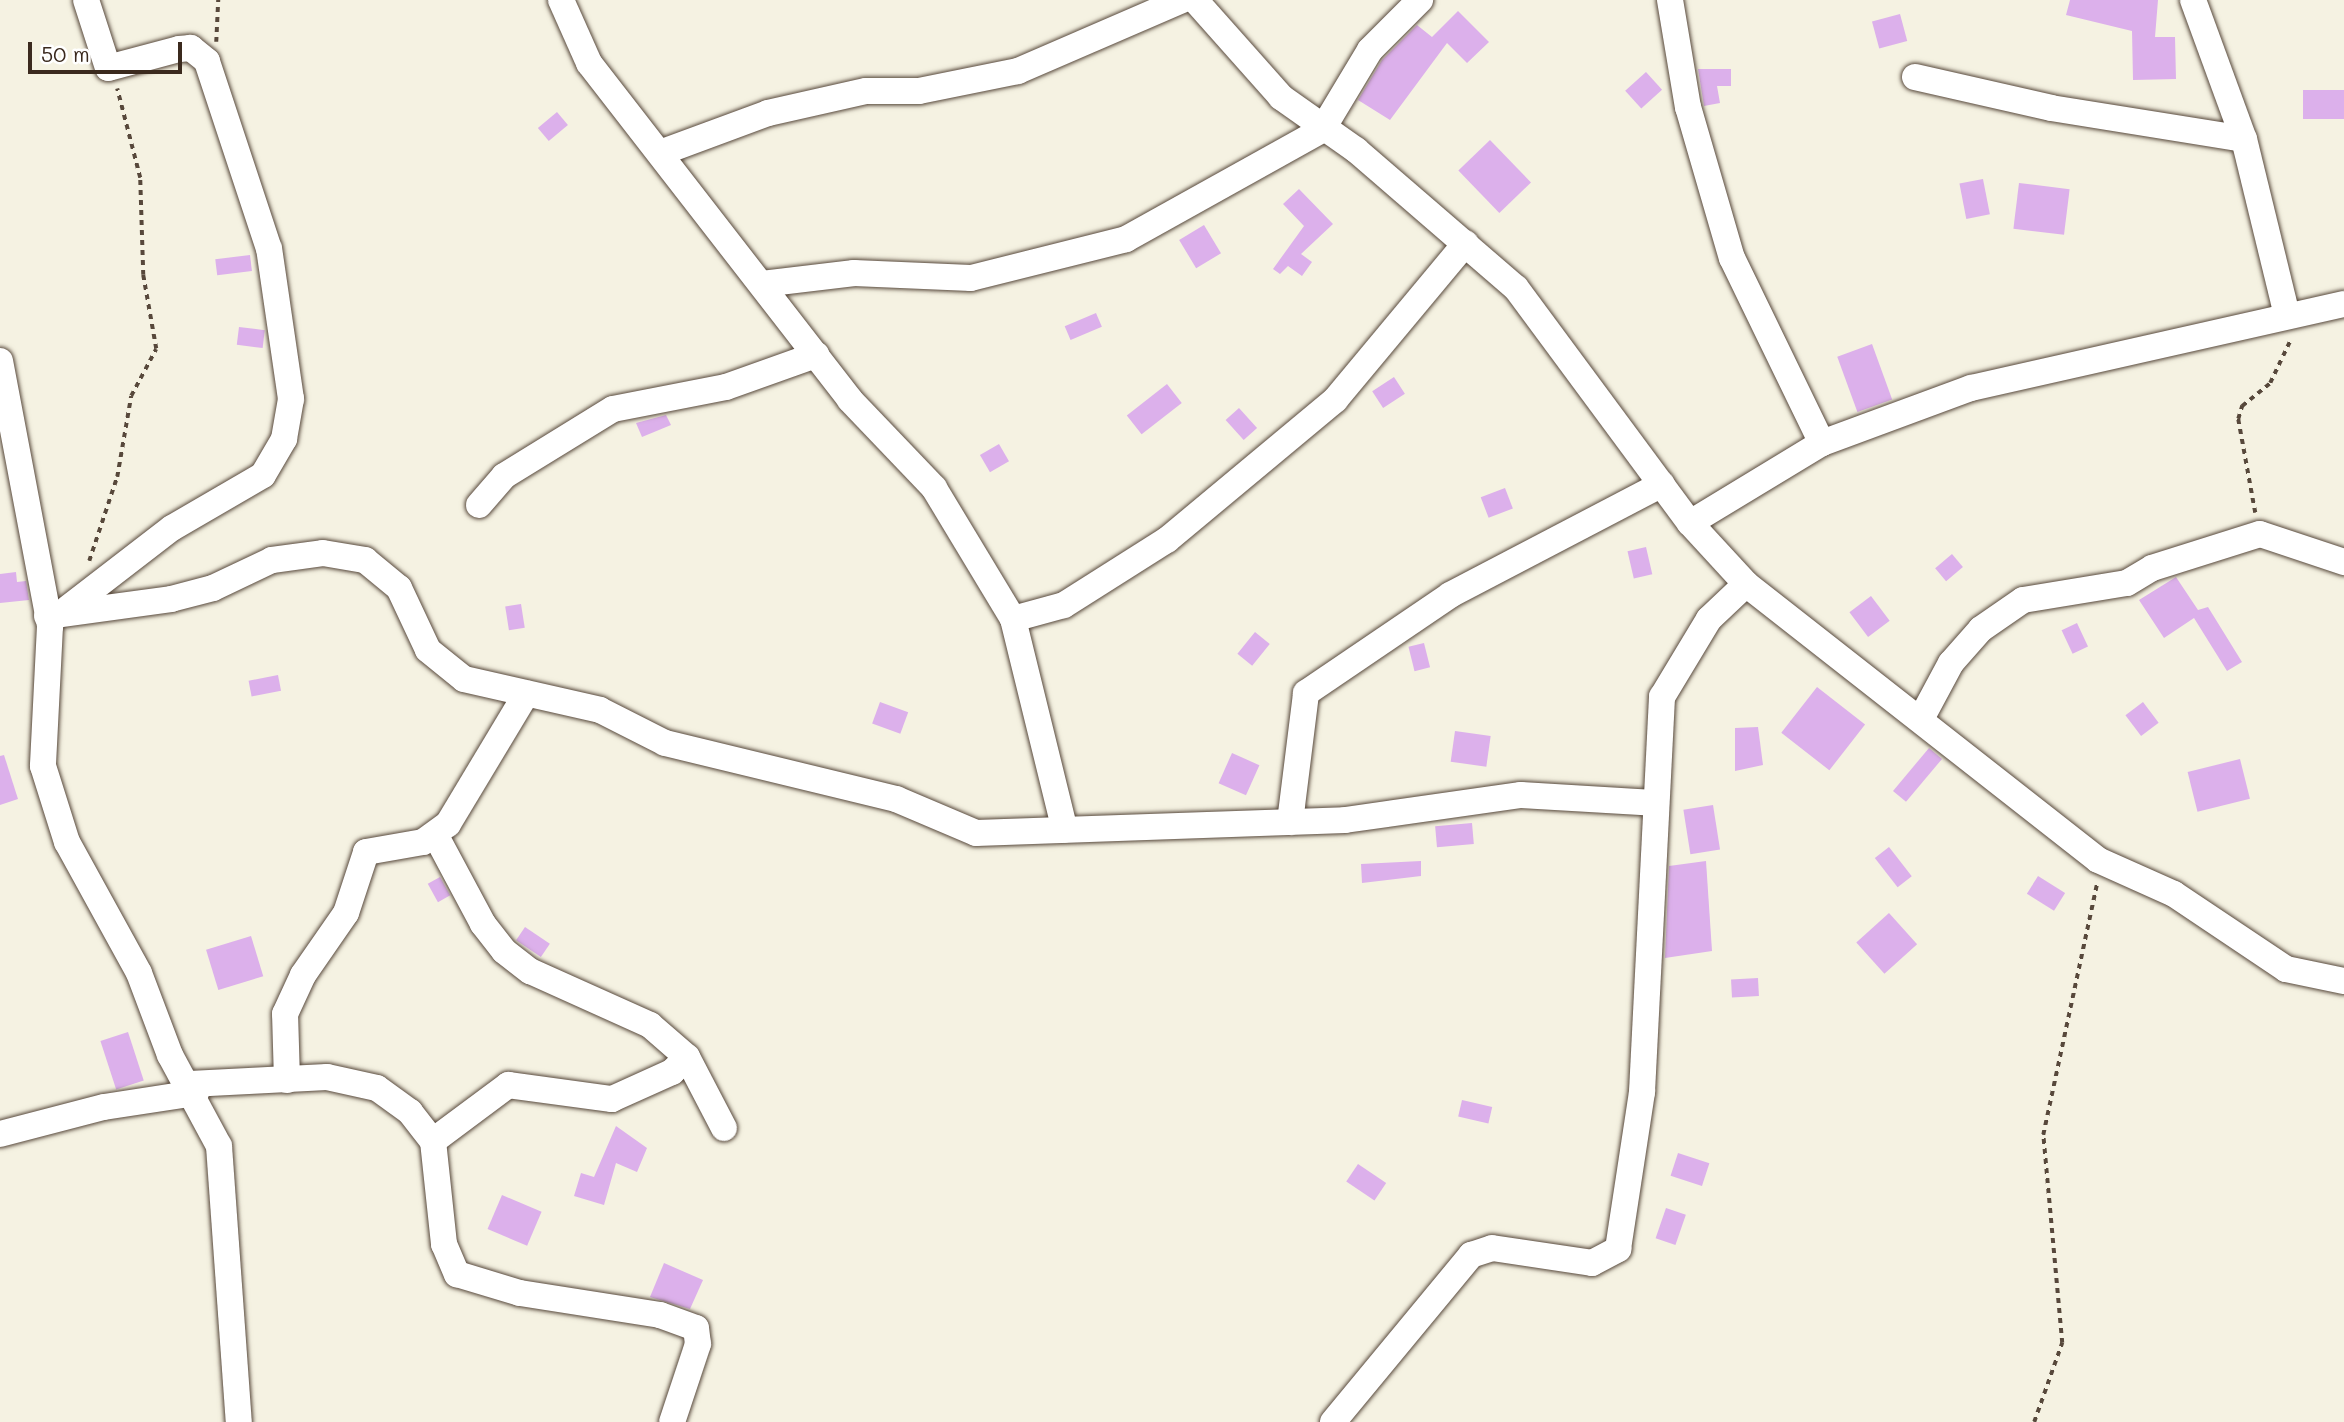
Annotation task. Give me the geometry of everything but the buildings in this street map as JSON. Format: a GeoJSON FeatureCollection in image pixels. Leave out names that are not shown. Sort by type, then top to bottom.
{"type":"FeatureCollection","features":[{"type":"Feature","properties":{"kind":"street"},"geometry":{"type":"LineString","coordinates":[[54,614],[172,528],[249,486],[284,439],[291,399],[269,249],[207,61],[191,48],[179,49],[114,70],[101,59],[86,0]]}},
{"type":"Feature","properties":{"kind":"street"},"geometry":{"type":"LineString","coordinates":[[561,0],[589,63],[816,355],[934,488],[1013,619],[1065,830]]}},
{"type":"Feature","properties":{"kind":"street"},"geometry":{"type":"LineString","coordinates":[[660,153],[768,114],[866,91],[919,91],[1018,71],[1182,0]]}},
{"type":"Feature","properties":{"kind":"street"},"geometry":{"type":"LineString","coordinates":[[1195,0],[1281,97],[1466,243],[1516,288],[1690,523],[1746,584],[1922,717],[2103,863],[2174,894],[2286,970],[2344,981]]}},
{"type":"Feature","properties":{"kind":"street"},"geometry":{"type":"LineString","coordinates":[[762,284],[854,273],[971,278],[1126,239],[1322,130],[1370,50],[1420,0]]}},
{"type":"Feature","properties":{"kind":"street"},"geometry":{"type":"LineString","coordinates":[[1670,0],[1688,107],[1732,258],[1822,443]]}},
{"type":"Feature","properties":{"kind":"street"},"geometry":{"type":"LineString","coordinates":[[2193,0],[2244,139],[2293,315]]}},
{"type":"Feature","properties":{"kind":"street"},"geometry":{"type":"LineString","coordinates":[[1915,76],[2051,108],[2244,139]]}},
{"type":"Feature","properties":{"kind":"street"},"geometry":{"type":"LineString","coordinates":[[1013,619],[1064,606],[1167,540],[1335,400],[1466,243]]}},
{"type":"Feature","properties":{"kind":"street"},"geometry":{"type":"LineString","coordinates":[[1690,523],[1822,443],[1971,388],[2344,304]]}},
{"type":"Feature","properties":{"kind":"street"},"geometry":{"type":"LineString","coordinates":[[479,505],[504,477],[613,409],[726,387],[816,355]]}},
{"type":"Feature","properties":{"kind":"street"},"geometry":{"type":"LineString","coordinates":[[0,361],[54,614],[43,766],[55,808],[219,1146],[239,1422]]}},
{"type":"Feature","properties":{"kind":"street"},"geometry":{"type":"LineString","coordinates":[[1290,822],[1306,693],[1450,595],[1662,484]]}},
{"type":"Feature","properties":{"kind":"street"},"geometry":{"type":"LineString","coordinates":[[1922,717],[1973,637],[2023,600],[2127,583],[2152,568],[2260,534],[2344,562]]}},
{"type":"Feature","properties":{"kind":"street"},"geometry":{"type":"LineString","coordinates":[[54,614],[171,599],[213,588],[272,560],[323,553],[365,560],[399,588],[439,661],[464,679],[600,710],[665,743],[896,799],[976,833],[1290,822],[1521,795],[1654,803]]}},
{"type":"Feature","properties":{"kind":"street"},"geometry":{"type":"LineString","coordinates":[[1333,1422],[1471,1255],[1492,1248],[1592,1263],[1618,1249],[1642,1092],[1654,803],[1662,697],[1709,619],[1746,584]]}},
{"type":"Feature","properties":{"kind":"street"},"geometry":{"type":"LineString","coordinates":[[287,1080],[285,1014],[303,975],[346,913],[366,852],[436,836],[495,755],[526,694]]}},
{"type":"Feature","properties":{"kind":"street"},"geometry":{"type":"LineString","coordinates":[[436,836],[482,924],[504,951],[530,971],[650,1026],[687,1057],[724,1128]]}},
{"type":"Feature","properties":{"kind":"street"},"geometry":{"type":"LineString","coordinates":[[433,1141],[508,1085],[612,1099],[672,1072],[687,1057]]}},
{"type":"Feature","properties":{"kind":"street"},"geometry":{"type":"LineString","coordinates":[[0,1134],[104,1107],[193,1089],[327,1077],[377,1088],[410,1112],[433,1141],[444,1244],[457,1273],[520,1293],[660,1315],[696,1328],[698,1344],[672,1422]]}},
{"type":"Feature","properties":{"kind":"path"},"geometry":{"type":"LineString","coordinates":[[207,61],[222,28],[218,0]]}},
{"type":"Feature","properties":{"kind":"path"},"geometry":{"type":"LineString","coordinates":[[85,571],[111,501],[131,396],[156,349],[145,297],[140,177],[114,70]]}},
{"type":"Feature","properties":{"kind":"path"},"geometry":{"type":"LineString","coordinates":[[2260,534],[2238,419],[2283,362],[2293,315]]}},
{"type":"Feature","properties":{"kind":"path"},"geometry":{"type":"LineString","coordinates":[[2034,1422],[2062,1343],[2043,1135],[2103,863]]}}]}
